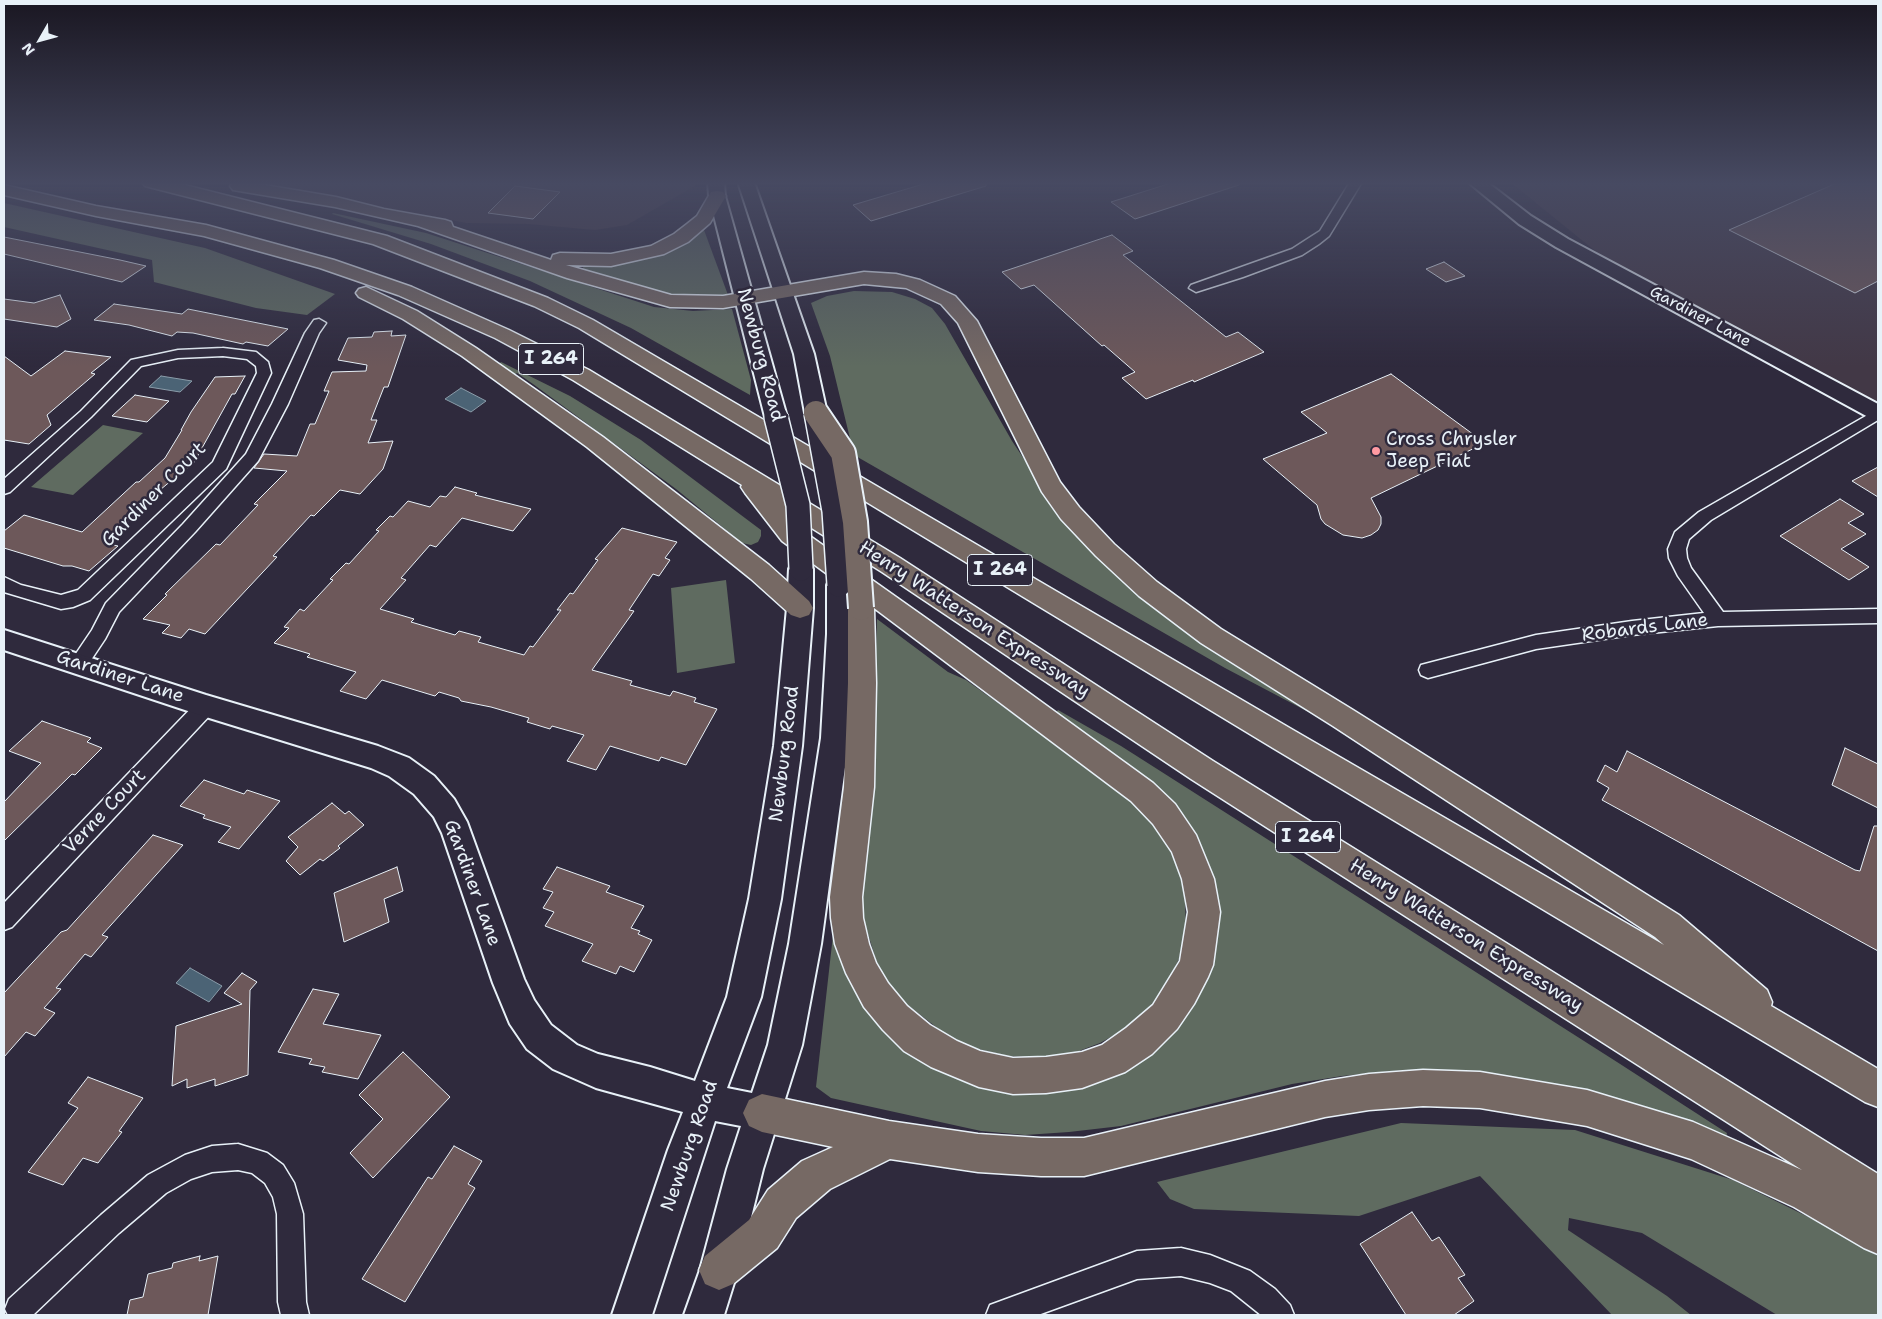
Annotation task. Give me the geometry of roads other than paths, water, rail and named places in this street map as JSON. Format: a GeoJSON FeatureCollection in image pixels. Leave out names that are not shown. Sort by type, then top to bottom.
{"type":"FeatureCollection","features":[{"type":"Feature","properties":{"kind":"highway","name":"Henry Watterson Expressway"},"geometry":{"type":"LineString","coordinates":[[251,244],[348,271],[406,291],[502,334],[581,374],[891,565],[1210,775],[1878,1196]]}},
{"type":"Feature","properties":{"kind":"highway","name":"I 264"},"geometry":{"type":"LineString","coordinates":[[389,244],[541,302],[622,344],[1283,739],[1878,1089]]}},
{"type":"Feature","properties":{"kind":"highway"},"geometry":{"type":"LineString","coordinates":[[484,244],[574,274],[652,297],[683,302],[723,302],[831,282],[864,278],[896,280],[913,284],[948,300],[967,321],[1050,486],[1070,513],[1105,550],[1148,589],[1212,636],[1667,926],[1809,1048]]}},
{"type":"Feature","properties":{"kind":"highway"},"geometry":{"type":"LineString","coordinates":[[507,244],[555,258],[590,261],[610,260],[650,252],[669,244]]}},
{"type":"Feature","properties":{"kind":"highway"},"geometry":{"type":"LineString","coordinates":[[348,271],[365,293],[410,315],[469,352],[595,442],[760,572],[800,608]]}},
{"type":"Feature","properties":{"kind":"highway"},"geometry":{"type":"LineString","coordinates":[[741,472],[791,535],[922,628],[1142,792],[1164,814],[1185,845],[1198,879],[1204,912],[1196,965],[1182,992],[1165,1017],[1140,1042],[1112,1059],[1082,1070],[1046,1075],[1013,1076],[979,1069],[944,1054],[917,1038],[895,1018],[876,995],[863,973],[852,944],[847,918],[846,896],[859,788],[862,683],[861,608],[855,522],[843,453],[816,413]]}},
{"type":"Feature","properties":{"kind":"highway"},"geometry":{"type":"LineString","coordinates":[[762,1113],[888,1140],[978,1153],[1041,1157],[1084,1157],[1325,1099],[1369,1092],[1424,1088],[1480,1090],[1587,1108],[1693,1141],[1808,1193],[1878,1234]]}},
{"type":"Feature","properties":{"kind":"highway"},"geometry":{"type":"LineString","coordinates":[[719,1270],[762,1234],[782,1204],[816,1175],[888,1140]]}},
{"type":"Feature","properties":{"kind":"main road","name":"Newburg Road"},"geometry":{"type":"LineString","coordinates":[[632,1315],[686,1150],[744,997],[764,899],[788,746],[800,608],[801,569],[798,505],[731,244]]}},
{"type":"Feature","properties":{"kind":"main road","name":"Newburg Road"},"geometry":{"type":"LineString","coordinates":[[704,1315],[719,1270],[745,1169],[785,1045],[805,944],[835,738],[840,634],[834,511],[804,354],[784,291],[766,244]]}},
{"type":"Feature","properties":{"kind":"main road","name":"Gardiner Lane"},"geometry":{"type":"LineString","coordinates":[[1563,244],[1878,413]]}},
{"type":"Feature","properties":{"kind":"main road","name":"Gardiner Lane"},"geometry":{"type":"LineString","coordinates":[[4,640],[206,706],[232,712],[378,758],[399,767],[424,785],[444,808],[456,831],[508,983],[522,1012],[540,1037],[565,1057],[596,1071],[650,1084],[704,1101],[762,1113]]}},
{"type":"Feature","properties":{"kind":"street"},"geometry":{"type":"LineString","coordinates":[[1196,288],[1297,252],[1311,244]]}},
{"type":"Feature","properties":{"kind":"street"},"geometry":{"type":"LineString","coordinates":[[78,664],[99,634],[112,608],[189,528],[252,457],[280,404],[312,333],[319,324]]}},
{"type":"Feature","properties":{"kind":"street","name":"Gardiner Court"},"geometry":{"type":"LineString","coordinates":[[4,488],[86,414],[136,362],[178,354],[223,352],[252,355],[263,365],[264,374],[220,465],[84,595],[61,602],[8,591]]}},
{"type":"Feature","properties":{"kind":"street","name":"Robards Lane"},"geometry":{"type":"LineString","coordinates":[[1428,670],[1536,642],[1582,634],[1718,619],[1681,564],[1677,549],[1682,536],[1705,516],[1878,413]]}},
{"type":"Feature","properties":{"kind":"street"},"geometry":{"type":"LineString","coordinates":[[1718,619],[1878,616]]}},
{"type":"Feature","properties":{"kind":"street","name":"Verne Court"},"geometry":{"type":"LineString","coordinates":[[4,919],[206,706]]}},
{"type":"Feature","properties":{"kind":"street"},"geometry":{"type":"LineString","coordinates":[[19,1310],[110,1224],[158,1184],[185,1168],[212,1159],[238,1157],[258,1162],[274,1174],[285,1192],[290,1214],[292,1302],[295,1315]]}},
{"type":"Feature","properties":{"kind":"street"},"geometry":{"type":"LineString","coordinates":[[1000,1315],[1137,1265],[1181,1262],[1210,1269],[1240,1281],[1265,1299],[1280,1315]]}},
{"type":"Feature","properties":{"kind":"water"},"geometry":{"type":"Polygon","coordinates":[[[161,376],[192,381],[180,392],[149,387],[161,376]]]}},
{"type":"Feature","properties":{"kind":"water"},"geometry":{"type":"Polygon","coordinates":[[[461,388],[486,401],[471,412],[445,399],[461,388]]]}},
{"type":"Feature","properties":{"kind":"water"},"geometry":{"type":"Polygon","coordinates":[[[190,968],[222,986],[209,1002],[176,983],[190,968]]]}},
{"type":"Feature","properties":{"kind":"place","name":"Cross Chrysler Jeep Fiat"},"geometry":{"type":"Point","coordinates":[1376,451]}}]}
